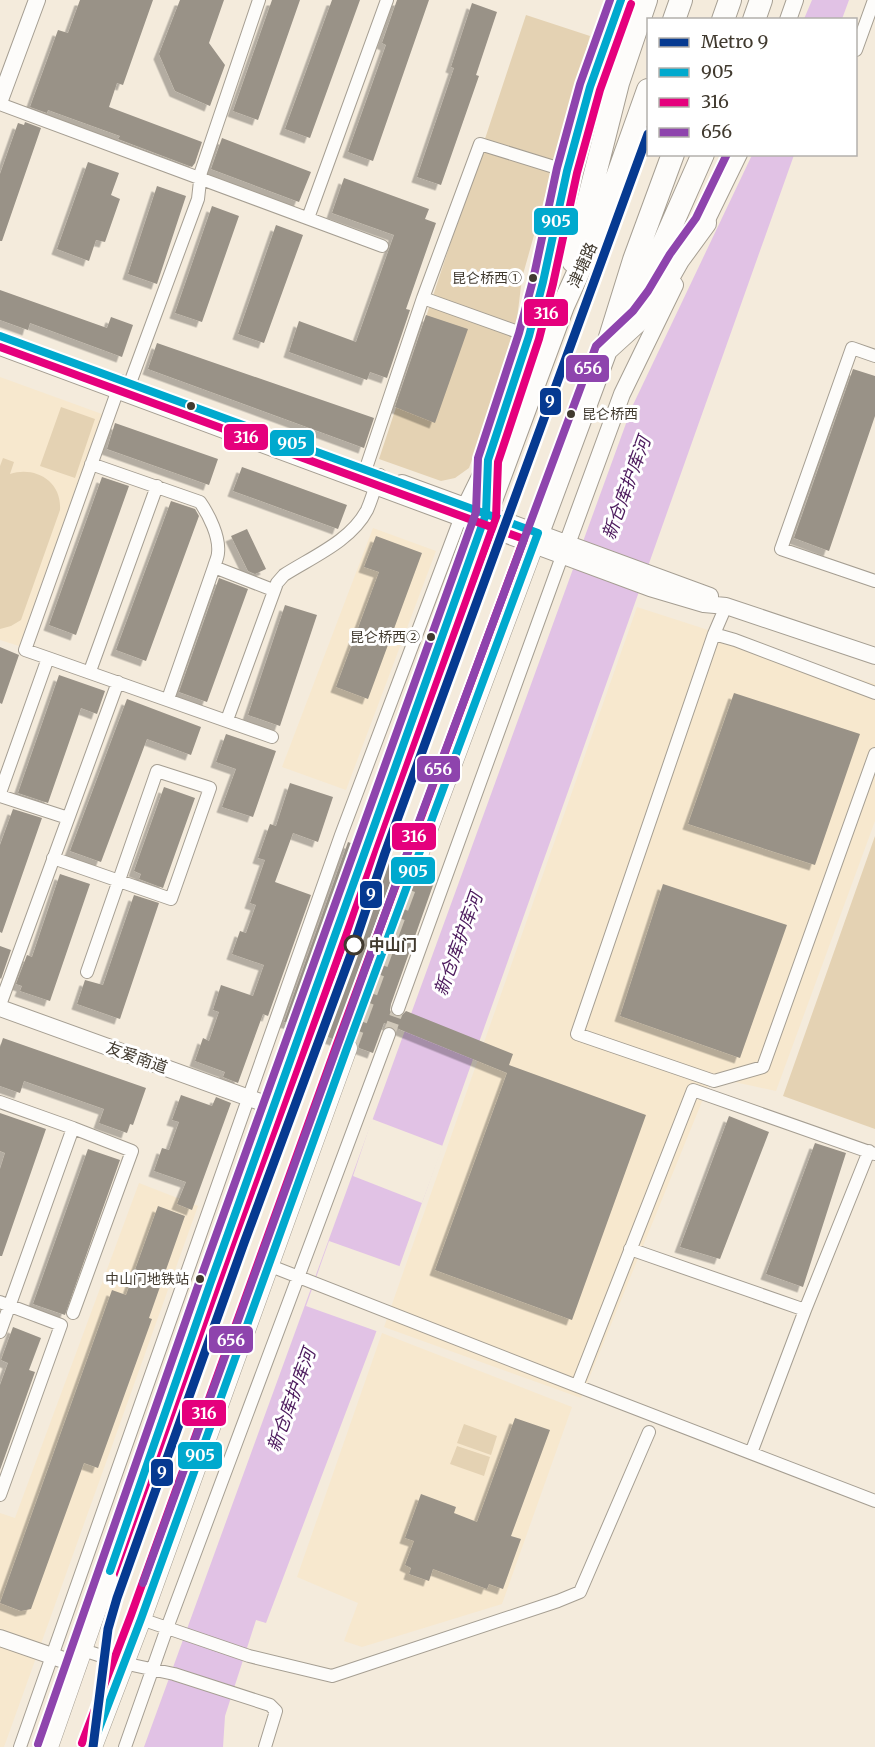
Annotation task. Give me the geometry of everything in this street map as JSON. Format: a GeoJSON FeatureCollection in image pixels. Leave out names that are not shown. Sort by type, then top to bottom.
{"type":"FeatureCollection","features":[{"type":"Feature","properties":{"kind":"highway"},"geometry":{"type":"LineString","coordinates":[[564,306],[576,244],[618,83],[646,0]]}},
{"type":"Feature","properties":{"kind":"highway"},"geometry":{"type":"LineString","coordinates":[[675,18],[681,0]]}},
{"type":"Feature","properties":{"kind":"highway"},"geometry":{"type":"LineString","coordinates":[[724,18],[730,0]]}},
{"type":"Feature","properties":{"kind":"highway"},"geometry":{"type":"LineString","coordinates":[[755,18],[761,0]]}},
{"type":"Feature","properties":{"kind":"highway","name":"津塘路"},"geometry":{"type":"LineString","coordinates":[[473,516],[600,222],[647,93]]}},
{"type":"Feature","properties":{"kind":"highway"},"geometry":{"type":"LineString","coordinates":[[536,539],[606,350],[634,260],[672,156]]}},
{"type":"Feature","properties":{"kind":"highway"},"geometry":{"type":"LineString","coordinates":[[606,350],[650,274],[702,156]]}},
{"type":"Feature","properties":{"kind":"highway"},"geometry":{"type":"LineString","coordinates":[[606,350],[641,318],[705,223]]}},
{"type":"Feature","properties":{"kind":"main road","name":"津塘路"},"geometry":{"type":"LineString","coordinates":[[368,846],[473,516]]}},
{"type":"Feature","properties":{"kind":"main road"},"geometry":{"type":"LineString","coordinates":[[415,863],[536,539]]}},
{"type":"Feature","properties":{"kind":"main road"},"geometry":{"type":"LineString","coordinates":[[48,1747],[210,1284],[302,1031]]}},
{"type":"Feature","properties":{"kind":"main road"},"geometry":{"type":"LineString","coordinates":[[92,1747],[141,1619],[347,1048]]}},
{"type":"Feature","properties":{"kind":"street"},"geometry":{"type":"LineString","coordinates":[[37,0],[0,102],[201,180],[382,246]]}},
{"type":"Feature","properties":{"kind":"street"},"geometry":{"type":"LineString","coordinates":[[259,0],[201,172],[198,199],[91,464],[25,650],[272,737]]}},
{"type":"Feature","properties":{"kind":"street"},"geometry":{"type":"LineString","coordinates":[[308,218],[387,0]]}},
{"type":"Feature","properties":{"kind":"street"},"geometry":{"type":"LineString","coordinates":[[20,1747],[50,1656],[341,835],[473,516],[488,460],[529,336],[567,171],[591,87],[621,0]]}},
{"type":"Feature","properties":{"kind":"street"},"geometry":{"type":"LineString","coordinates":[[789,18],[795,0]]}},
{"type":"Feature","properties":{"kind":"street"},"geometry":{"type":"LineString","coordinates":[[857,45],[874,0]]}},
{"type":"Feature","properties":{"kind":"street"},"geometry":{"type":"LineString","coordinates":[[227,720],[273,590],[284,575],[349,533],[367,510],[371,478],[423,298],[480,144],[567,171]]}},
{"type":"Feature","properties":{"kind":"street"},"geometry":{"type":"LineString","coordinates":[[398,1009],[569,551],[622,394],[738,156]]}},
{"type":"Feature","properties":{"kind":"street"},"geometry":{"type":"LineString","coordinates":[[423,298],[529,336]]}},
{"type":"Feature","properties":{"kind":"street"},"geometry":{"type":"LineString","coordinates":[[0,336],[123,387]]}},
{"type":"Feature","properties":{"kind":"street"},"geometry":{"type":"LineString","coordinates":[[0,347],[123,387],[652,581],[704,604],[726,606],[875,656]]}},
{"type":"Feature","properties":{"kind":"street"},"geometry":{"type":"LineString","coordinates":[[875,356],[852,348],[781,549],[875,581]]}},
{"type":"Feature","properties":{"kind":"street"},"geometry":{"type":"LineString","coordinates":[[91,464],[200,502],[216,536],[219,552],[168,699]]}},
{"type":"Feature","properties":{"kind":"street"},"geometry":{"type":"LineString","coordinates":[[90,671],[157,486]]}},
{"type":"Feature","properties":{"kind":"street"},"geometry":{"type":"LineString","coordinates":[[214,567],[273,590]]}},
{"type":"Feature","properties":{"kind":"street"},"geometry":{"type":"LineString","coordinates":[[726,606],[714,634],[577,1034],[714,1081],[763,1067],[875,754]]}},
{"type":"Feature","properties":{"kind":"street"},"geometry":{"type":"LineString","coordinates":[[714,634],[875,693]]}},
{"type":"Feature","properties":{"kind":"street"},"geometry":{"type":"LineString","coordinates":[[48,658],[0,795],[68,818]]}},
{"type":"Feature","properties":{"kind":"street"},"geometry":{"type":"LineString","coordinates":[[0,1006],[118,681]]}},
{"type":"Feature","properties":{"kind":"street"},"geometry":{"type":"LineString","coordinates":[[53,858],[119,881],[171,899],[210,788],[157,771],[119,881],[87,972]]}},
{"type":"Feature","properties":{"kind":"street","name":"友爱南道"},"geometry":{"type":"LineString","coordinates":[[0,1006],[274,1107]]}},
{"type":"Feature","properties":{"kind":"street"},"geometry":{"type":"LineString","coordinates":[[125,1747],[167,1628],[389,1034]]}},
{"type":"Feature","properties":{"kind":"street"},"geometry":{"type":"LineString","coordinates":[[577,1386],[693,1090],[872,1153],[805,1310],[751,1453]]}},
{"type":"Feature","properties":{"kind":"street"},"geometry":{"type":"LineString","coordinates":[[0,1102],[132,1151],[73,1313]]}},
{"type":"Feature","properties":{"kind":"street"},"geometry":{"type":"LineString","coordinates":[[0,1332],[5,1304],[73,1128]]}},
{"type":"Feature","properties":{"kind":"street"},"geometry":{"type":"LineString","coordinates":[[630,1249],[805,1310]]}},
{"type":"Feature","properties":{"kind":"street"},"geometry":{"type":"LineString","coordinates":[[268,1265],[875,1501]]}},
{"type":"Feature","properties":{"kind":"street"},"geometry":{"type":"LineString","coordinates":[[0,1495],[61,1325],[5,1304]]}},
{"type":"Feature","properties":{"kind":"street"},"geometry":{"type":"LineString","coordinates":[[141,1619],[249,1656],[333,1676],[532,1610],[580,1592],[649,1431]]}},
{"type":"Feature","properties":{"kind":"street"},"geometry":{"type":"LineString","coordinates":[[0,1638],[50,1656],[123,1663],[174,1674],[270,1705],[276,1711],[265,1747]]}},
{"type":"Feature","properties":{"kind":"shaded area"},"geometry":{"type":"Polygon","coordinates":[[[526,15],[590,36],[522,278],[517,319],[508,359],[469,468],[455,478],[441,481],[379,459],[526,15]]]}},
{"type":"Feature","properties":{"kind":"shaded area"},"geometry":{"type":"Polygon","coordinates":[[[0,377],[102,414],[19,646],[0,640],[0,377]]]}},
{"type":"Feature","properties":{"kind":"shaded area"},"geometry":{"type":"Polygon","coordinates":[[[61,407],[95,419],[75,478],[40,466],[61,407]]]}},
{"type":"Feature","properties":{"kind":"shaded area"},"geometry":{"type":"Polygon","coordinates":[[[3,458],[14,462],[10,474],[29,472],[45,478],[52,484],[57,491],[60,510],[21,620],[0,629],[0,466],[3,458]]]}},
{"type":"Feature","properties":{"kind":"shaded area"},"geometry":{"type":"Polygon","coordinates":[[[373,528],[436,551],[346,790],[282,767],[373,528]]]}},
{"type":"Feature","properties":{"kind":"shaded area"},"geometry":{"type":"Polygon","coordinates":[[[637,607],[875,684],[875,821],[776,1091],[712,1077],[581,1398],[384,1327],[637,607]]]}},
{"type":"Feature","properties":{"kind":"shaded area"},"geometry":{"type":"Polygon","coordinates":[[[875,836],[875,1129],[783,1096],[875,836]]]}},
{"type":"Feature","properties":{"kind":"shaded area"},"geometry":{"type":"Polygon","coordinates":[[[139,1183],[198,1206],[4,1747],[0,1747],[0,1513],[15,1518],[139,1183]]]}},
{"type":"Feature","properties":{"kind":"shaded area"},"geometry":{"type":"Polygon","coordinates":[[[382,1333],[572,1407],[502,1604],[362,1647],[344,1641],[358,1603],[297,1577],[382,1333]]]}},
{"type":"Feature","properties":{"kind":"shaded area"},"geometry":{"type":"Polygon","coordinates":[[[464,1424],[497,1436],[491,1455],[457,1443],[464,1424]]]}},
{"type":"Feature","properties":{"kind":"shaded area"},"geometry":{"type":"Polygon","coordinates":[[[457,1446],[490,1457],[484,1476],[450,1464],[457,1446]]]}},
{"type":"Feature","properties":{"kind":"water"},"geometry":{"type":"Polygon","coordinates":[[[812,0],[849,0],[842,18],[804,18],[812,0]]]}},
{"type":"Feature","properties":{"kind":"water","name":"新仓库护库河"},"geometry":{"type":"Polygon","coordinates":[[[752,156],[794,156],[374,1338],[266,1623],[256,1620],[225,1716],[223,1747],[144,1747],[632,407],[752,156]]]}},
{"type":"Feature","properties":{"kind":"pier"},"geometry":{"type":"Polygon","coordinates":[[[372,1119],[443,1146],[422,1203],[353,1176],[372,1119]]]}},
{"type":"Feature","properties":{"kind":"pier"},"geometry":{"type":"Polygon","coordinates":[[[329,1241],[402,1267],[379,1332],[306,1306],[329,1241]]]}},
{"type":"Feature","properties":{"kind":"building"},"geometry":{"type":"Polygon","coordinates":[[[80,0],[153,0],[123,85],[117,83],[109,107],[202,142],[192,167],[118,139],[120,136],[48,110],[47,113],[30,107],[58,30],[68,33],[80,0]]]}},
{"type":"Feature","properties":{"kind":"building"},"geometry":{"type":"Polygon","coordinates":[[[180,0],[224,0],[209,43],[225,65],[210,106],[175,91],[159,54],[180,0]]]}},
{"type":"Feature","properties":{"kind":"building"},"geometry":{"type":"Polygon","coordinates":[[[272,0],[300,0],[258,120],[233,111],[272,0]]]}},
{"type":"Feature","properties":{"kind":"building"},"geometry":{"type":"Polygon","coordinates":[[[332,0],[360,0],[310,138],[285,129],[332,0]]]}},
{"type":"Feature","properties":{"kind":"building"},"geometry":{"type":"Polygon","coordinates":[[[397,0],[429,0],[373,161],[348,152],[386,45],[382,43],[397,0]]]}},
{"type":"Feature","properties":{"kind":"building"},"geometry":{"type":"Polygon","coordinates":[[[472,3],[497,12],[476,75],[479,76],[441,185],[417,177],[454,68],[451,67],[472,3]]]}},
{"type":"Feature","properties":{"kind":"building"},"geometry":{"type":"Polygon","coordinates":[[[25,122],[41,128],[2,241],[0,241],[0,174],[18,123],[24,125],[25,122]]]}},
{"type":"Feature","properties":{"kind":"building"},"geometry":{"type":"Polygon","coordinates":[[[222,138],[311,172],[299,202],[211,169],[222,138]]]}},
{"type":"Feature","properties":{"kind":"building"},"geometry":{"type":"Polygon","coordinates":[[[88,162],[119,173],[111,195],[120,199],[105,242],[96,240],[89,261],[57,249],[88,162]]]}},
{"type":"Feature","properties":{"kind":"building"},"geometry":{"type":"Polygon","coordinates":[[[344,178],[429,209],[425,219],[436,223],[406,309],[410,310],[387,378],[370,372],[367,380],[289,352],[299,321],[356,342],[394,235],[332,213],[344,178]]]}},
{"type":"Feature","properties":{"kind":"building"},"geometry":{"type":"Polygon","coordinates":[[[157,186],[186,196],[157,284],[128,274],[157,186]]]}},
{"type":"Feature","properties":{"kind":"building"},"geometry":{"type":"Polygon","coordinates":[[[212,206],[239,216],[202,322],[175,313],[212,206]]]}},
{"type":"Feature","properties":{"kind":"building"},"geometry":{"type":"Polygon","coordinates":[[[276,225],[303,235],[264,343],[238,334],[276,225]]]}},
{"type":"Feature","properties":{"kind":"building"},"geometry":{"type":"Polygon","coordinates":[[[0,290],[107,328],[111,317],[133,325],[122,357],[30,323],[28,330],[0,320],[0,290]]]}},
{"type":"Feature","properties":{"kind":"building"},"geometry":{"type":"Polygon","coordinates":[[[426,315],[468,329],[435,423],[395,407],[426,315]]]}},
{"type":"Feature","properties":{"kind":"building"},"geometry":{"type":"Polygon","coordinates":[[[157,343],[374,418],[364,448],[148,369],[157,343]]]}},
{"type":"Feature","properties":{"kind":"building"},"geometry":{"type":"Polygon","coordinates":[[[853,369],[875,376],[875,416],[829,551],[794,538],[853,369]]]}},
{"type":"Feature","properties":{"kind":"building"},"geometry":{"type":"Polygon","coordinates":[[[115,423],[218,459],[209,485],[107,449],[115,423]]]}},
{"type":"Feature","properties":{"kind":"building"},"geometry":{"type":"Polygon","coordinates":[[[242,467],[347,505],[338,529],[233,491],[242,467]]]}},
{"type":"Feature","properties":{"kind":"building"},"geometry":{"type":"Polygon","coordinates":[[[102,477],[129,486],[76,635],[49,625],[102,477]]]}},
{"type":"Feature","properties":{"kind":"building"},"geometry":{"type":"Polygon","coordinates":[[[171,501],[195,509],[199,516],[146,661],[116,650],[171,501]]]}},
{"type":"Feature","properties":{"kind":"building"},"geometry":{"type":"Polygon","coordinates":[[[247,529],[266,569],[255,574],[248,571],[231,536],[247,529]]]}},
{"type":"Feature","properties":{"kind":"building"},"geometry":{"type":"Polygon","coordinates":[[[376,536],[422,553],[368,699],[336,687],[379,572],[364,567],[376,536]]]}},
{"type":"Feature","properties":{"kind":"building"},"geometry":{"type":"Polygon","coordinates":[[[219,578],[248,589],[207,702],[179,692],[219,578]]]}},
{"type":"Feature","properties":{"kind":"building"},"geometry":{"type":"Polygon","coordinates":[[[285,605],[317,615],[280,726],[248,715],[285,605]]]}},
{"type":"Feature","properties":{"kind":"building"},"geometry":{"type":"Polygon","coordinates":[[[0,647],[19,655],[2,704],[0,703],[0,647]]]}},
{"type":"Feature","properties":{"kind":"building"},"geometry":{"type":"Polygon","coordinates":[[[59,675],[105,691],[97,714],[81,708],[48,803],[18,793],[59,675]]]}},
{"type":"Feature","properties":{"kind":"building"},"geometry":{"type":"Polygon","coordinates":[[[734,693],[860,734],[815,865],[688,824],[734,693]]]}},
{"type":"Feature","properties":{"kind":"building"},"geometry":{"type":"Polygon","coordinates":[[[127,699],[201,727],[191,755],[147,739],[101,862],[70,851],[127,699]]]}},
{"type":"Feature","properties":{"kind":"building"},"geometry":{"type":"Polygon","coordinates":[[[226,734],[276,751],[253,817],[222,807],[236,769],[216,762],[226,734]]]}},
{"type":"Feature","properties":{"kind":"building"},"geometry":{"type":"Polygon","coordinates":[[[290,783],[333,797],[318,842],[293,833],[275,882],[311,895],[268,1016],[263,1014],[238,1083],[223,1077],[225,1072],[195,1061],[203,1038],[209,1041],[219,1012],[213,1010],[221,985],[253,996],[264,965],[232,954],[240,931],[246,933],[256,905],[250,903],[265,860],[258,858],[270,824],[276,826],[290,783]]]}},
{"type":"Feature","properties":{"kind":"building"},"geometry":{"type":"Polygon","coordinates":[[[164,787],[195,798],[163,888],[139,879],[141,874],[134,871],[164,787]]]}},
{"type":"Feature","properties":{"kind":"building"},"geometry":{"type":"Polygon","coordinates":[[[13,809],[42,818],[2,933],[0,932],[0,845],[13,809]]]}},
{"type":"Feature","properties":{"kind":"building"},"geometry":{"type":"Polygon","coordinates":[[[348,842],[356,845],[363,857],[371,858],[378,852],[403,862],[405,870],[411,874],[418,875],[425,869],[437,874],[391,1004],[392,1015],[400,1017],[406,1011],[513,1054],[509,1065],[646,1115],[572,1320],[435,1270],[507,1073],[384,1023],[373,1053],[359,1048],[352,1037],[344,1036],[338,1041],[314,1032],[312,1024],[306,1020],[299,1019],[292,1024],[284,1022],[348,842]]]}},
{"type":"Feature","properties":{"kind":"building"},"geometry":{"type":"Polygon","coordinates":[[[60,874],[90,884],[50,1001],[20,991],[22,986],[16,984],[27,955],[32,957],[60,874]]]}},
{"type":"Feature","properties":{"kind":"building"},"geometry":{"type":"Polygon","coordinates":[[[663,884],[787,925],[740,1058],[620,1016],[663,884]]]}},
{"type":"Feature","properties":{"kind":"building"},"geometry":{"type":"Polygon","coordinates":[[[134,895],[159,903],[120,1019],[77,1004],[85,980],[103,985],[134,895]]]}},
{"type":"Feature","properties":{"kind":"building"},"geometry":{"type":"Polygon","coordinates":[[[0,946],[11,950],[1,979],[0,978],[0,946]]]}},
{"type":"Feature","properties":{"kind":"building"},"geometry":{"type":"Polygon","coordinates":[[[3,1038],[146,1088],[133,1125],[130,1124],[127,1133],[99,1123],[104,1109],[24,1081],[20,1093],[0,1086],[0,1047],[3,1038]]]}},
{"type":"Feature","properties":{"kind":"building"},"geometry":{"type":"Polygon","coordinates":[[[181,1095],[212,1106],[216,1097],[231,1103],[192,1210],[177,1204],[186,1182],[154,1171],[162,1148],[169,1150],[179,1122],[172,1120],[181,1095]]]}},
{"type":"Feature","properties":{"kind":"building"},"geometry":{"type":"Polygon","coordinates":[[[0,1113],[46,1129],[2,1256],[0,1256],[0,1169],[5,1153],[0,1151],[0,1113]]]}},
{"type":"Feature","properties":{"kind":"building"},"geometry":{"type":"Polygon","coordinates":[[[729,1116],[769,1132],[720,1259],[680,1247],[729,1116]]]}},
{"type":"Feature","properties":{"kind":"building"},"geometry":{"type":"Polygon","coordinates":[[[815,1143],[846,1153],[803,1287],[766,1274],[815,1143]]]}},
{"type":"Feature","properties":{"kind":"building"},"geometry":{"type":"Polygon","coordinates":[[[88,1149],[120,1160],[65,1315],[33,1304],[88,1149]]]}},
{"type":"Feature","properties":{"kind":"building"},"geometry":{"type":"Polygon","coordinates":[[[158,1206],[185,1216],[149,1318],[152,1319],[98,1468],[84,1463],[31,1609],[21,1611],[0,1603],[112,1290],[126,1295],[158,1206]]]}},
{"type":"Feature","properties":{"kind":"building"},"geometry":{"type":"Polygon","coordinates":[[[13,1327],[41,1338],[29,1370],[35,1372],[0,1470],[0,1385],[8,1363],[1,1360],[13,1327]]]}},
{"type":"Feature","properties":{"kind":"building"},"geometry":{"type":"Polygon","coordinates":[[[515,1418],[550,1430],[511,1536],[521,1539],[503,1589],[489,1584],[487,1589],[433,1569],[429,1581],[409,1574],[411,1568],[405,1565],[414,1541],[405,1538],[421,1494],[456,1507],[454,1513],[477,1522],[515,1418]]]}},
{"type":"Feature","properties":{"kind":"tunnel"},"geometry":{"type":"LineString","coordinates":[[302,1031],[368,846]]}},
{"type":"Feature","properties":{"kind":"tunnel"},"geometry":{"type":"LineString","coordinates":[[347,1048],[415,863]]}},
{"type":"Feature","properties":{"kind":"tunnel"},"geometry":{"type":"LineString","coordinates":[[389,1034],[398,1009]]}},
{"type":"Feature","properties":{"kind":"metro line","name":"9"},"geometry":{"type":"LineString","coordinates":[[93,1747],[108,1629],[117,1598],[244,1243],[351,954],[385,853],[647,137]]}},
{"type":"Feature","properties":{"kind":"transit line","name":"656"},"geometry":{"type":"LineString","coordinates":[[38,1744],[200,1280],[476,512],[478,458],[519,333],[557,168],[580,84],[610,0]]}},
{"type":"Feature","properties":{"kind":"transit line","name":"905"},"geometry":{"type":"LineString","coordinates":[[110,1571],[210,1284],[486,514],[488,460],[529,336],[567,171],[590,87],[621,0]]}},
{"type":"Feature","properties":{"kind":"transit line","name":"316"},"geometry":{"type":"LineString","coordinates":[[120,1574],[220,1287],[496,518],[498,462],[539,339],[577,173],[600,90],[631,4]]}},
{"type":"Feature","properties":{"kind":"transit line","name":"656"},"geometry":{"type":"LineString","coordinates":[[143,1583],[405,859],[596,346],[633,311],[648,291],[670,254],[696,218],[726,156]]}},
{"type":"Feature","properties":{"kind":"transit line","name":"905"},"geometry":{"type":"LineString","coordinates":[[0,336],[538,533],[347,1048],[141,1619],[92,1747]]}},
{"type":"Feature","properties":{"kind":"transit line","name":"316"},"geometry":{"type":"LineString","coordinates":[[0,347],[524,539],[337,1044],[131,1615],[82,1743]]}},
{"type":"Feature","properties":{"kind":"place","name":"昆仑桥西①"},"geometry":{"type":"Point","coordinates":[533,278]}},
{"type":"Feature","properties":{"kind":"place","name":"昆仑桥西"},"geometry":{"type":"Point","coordinates":[571,414]}},
{"type":"Feature","properties":{"kind":"place","name":"昆仑桥西②"},"geometry":{"type":"Point","coordinates":[431,637]}},
{"type":"Feature","properties":{"kind":"place","name":"中山门"},"geometry":{"type":"Point","coordinates":[354,945]}},
{"type":"Feature","properties":{"kind":"place","name":"中山门地铁站"},"geometry":{"type":"Point","coordinates":[200,1279]}}]}
